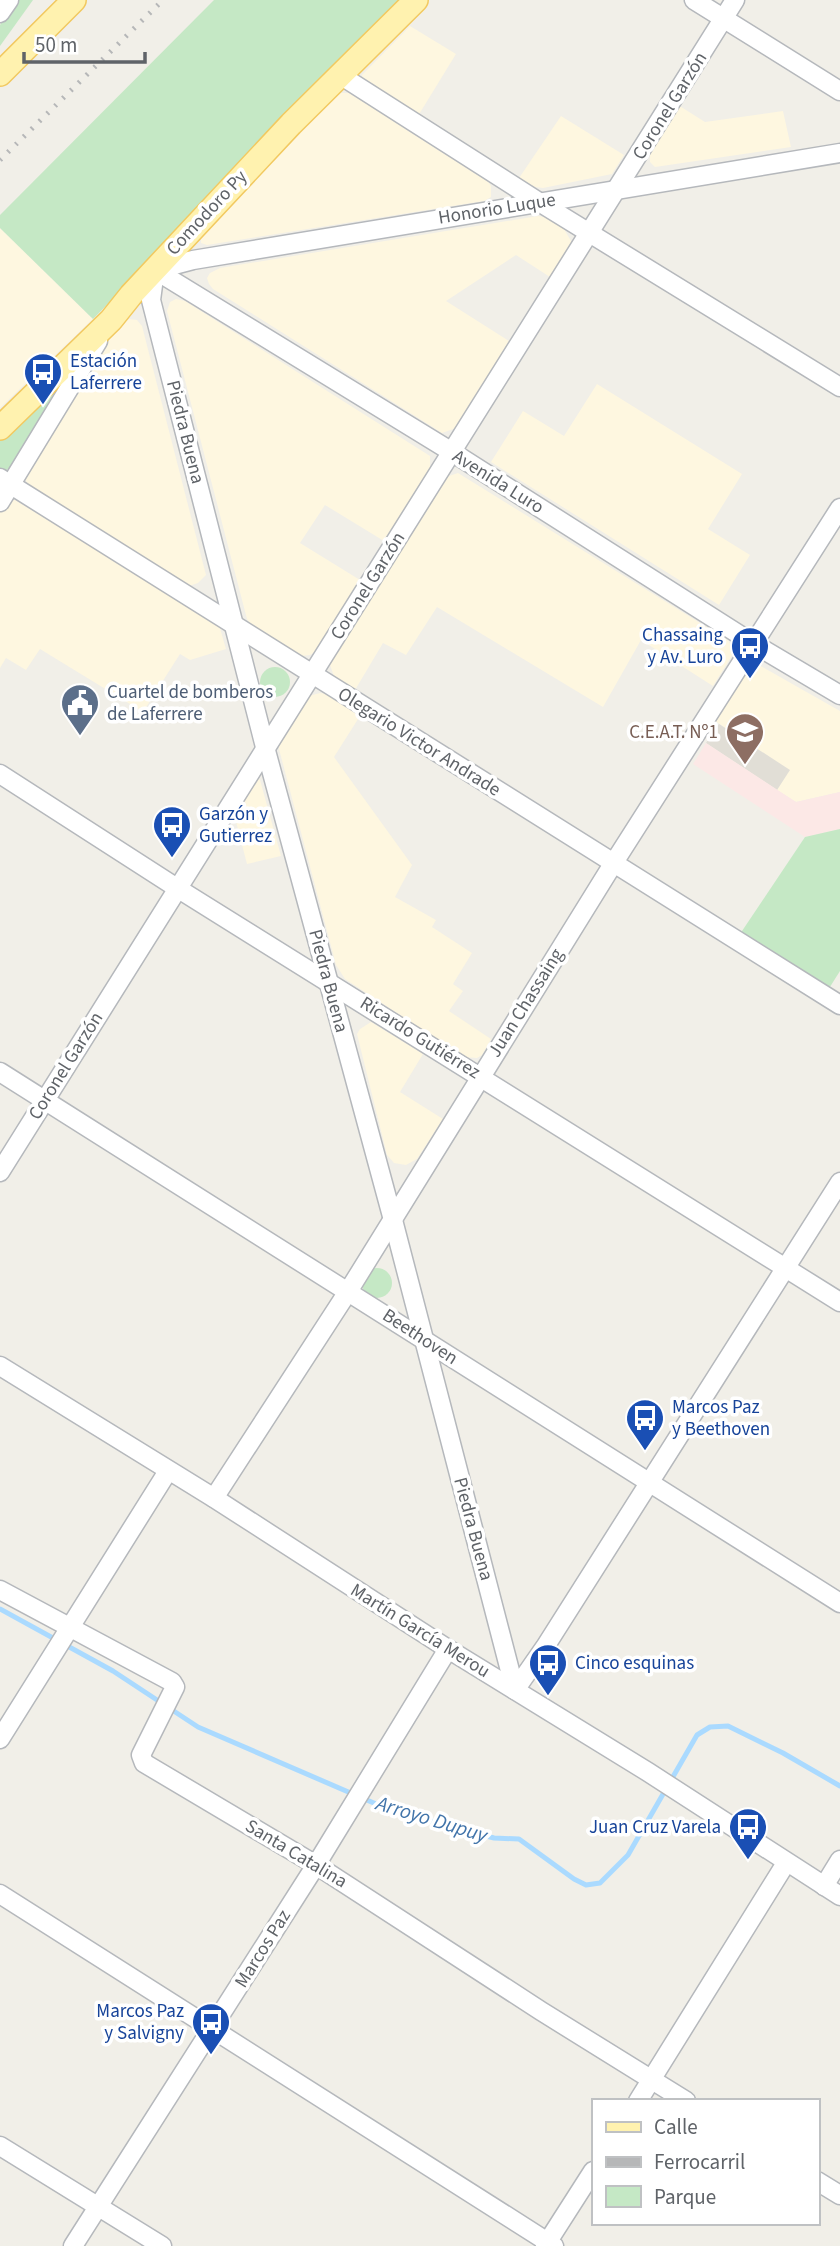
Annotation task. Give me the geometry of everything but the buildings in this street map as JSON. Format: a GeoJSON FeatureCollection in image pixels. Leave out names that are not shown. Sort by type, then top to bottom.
{"type":"FeatureCollection","features":[{"type":"Feature","properties":{"kind":"main road"},"geometry":{"type":"LineString","coordinates":[[0,74],[74,0]]}},
{"type":"Feature","properties":{"kind":"main road","name":"Comodoro Py"},"geometry":{"type":"LineString","coordinates":[[0,428],[111,320],[183,238],[416,0]]}},
{"type":"Feature","properties":{"kind":"street"},"geometry":{"type":"LineString","coordinates":[[0,13],[9,0]]}},
{"type":"Feature","properties":{"kind":"street"},"geometry":{"type":"LineString","coordinates":[[694,0],[840,91]]}},
{"type":"Feature","properties":{"kind":"street","name":"Coronel Garzón"},"geometry":{"type":"LineString","coordinates":[[0,1172],[736,0]]}},
{"type":"Feature","properties":{"kind":"street"},"geometry":{"type":"LineString","coordinates":[[340,75],[539,202],[840,387]]}},
{"type":"Feature","properties":{"kind":"street","name":"Honorio Luque"},"geometry":{"type":"LineString","coordinates":[[155,270],[193,260],[840,153]]}},
{"type":"Feature","properties":{"kind":"street","name":"Avenida Luro"},"geometry":{"type":"LineString","coordinates":[[155,270],[840,695]]}},
{"type":"Feature","properties":{"kind":"street","name":"Piedra Buena"},"geometry":{"type":"LineString","coordinates":[[155,270],[151,300],[265,747],[393,1220],[515,1690]]}},
{"type":"Feature","properties":{"kind":"street"},"geometry":{"type":"LineString","coordinates":[[0,502],[6,481],[111,320]]}},
{"type":"Feature","properties":{"kind":"street","name":"Olegario Victor Andrade"},"geometry":{"type":"LineString","coordinates":[[6,481],[612,864],[840,1004]]}},
{"type":"Feature","properties":{"kind":"street","name":"Juan Chassaing"},"geometry":{"type":"LineString","coordinates":[[214,1498],[349,1290],[612,864],[840,508]]}},
{"type":"Feature","properties":{"kind":"street","name":"Ricardo Gutiérrez"},"geometry":{"type":"LineString","coordinates":[[0,774],[177,888],[840,1302]]}},
{"type":"Feature","properties":{"kind":"street","name":"Beethoven"},"geometry":{"type":"LineString","coordinates":[[0,1072],[349,1290],[424,1341],[840,1603]]}},
{"type":"Feature","properties":{"kind":"street"},"geometry":{"type":"LineString","coordinates":[[515,1690],[840,1182]]}},
{"type":"Feature","properties":{"kind":"street","name":"Martín García Merou"},"geometry":{"type":"LineString","coordinates":[[0,1366],[214,1498],[840,1896]]}},
{"type":"Feature","properties":{"kind":"street"},"geometry":{"type":"LineString","coordinates":[[0,1739],[168,1471]]}},
{"type":"Feature","properties":{"kind":"street","name":"Santa Catalina"},"geometry":{"type":"LineString","coordinates":[[0,1590],[66,1630],[172,1682],[175,1687],[141,1755],[144,1763],[316,1865],[683,2099]]}},
{"type":"Feature","properties":{"kind":"street","name":"Marcos Paz"},"geometry":{"type":"LineString","coordinates":[[73,2246],[316,1865],[448,1649]]}},
{"type":"Feature","properties":{"kind":"street"},"geometry":{"type":"LineString","coordinates":[[824,1885],[840,1860]]}},
{"type":"Feature","properties":{"kind":"street"},"geometry":{"type":"LineString","coordinates":[[639,2099],[786,1863]]}},
{"type":"Feature","properties":{"kind":"street"},"geometry":{"type":"LineString","coordinates":[[0,1894],[549,2245],[592,2173]]}},
{"type":"Feature","properties":{"kind":"street"},"geometry":{"type":"LineString","coordinates":[[0,2146],[162,2246]]}},
{"type":"Feature","properties":{"kind":"street"},"geometry":{"type":"LineString","coordinates":[[819,2182],[840,2195]]}},
{"type":"Feature","properties":{"kind":"shaded area"},"geometry":{"type":"Polygon","coordinates":[[[410,26],[456,54],[418,116],[363,80],[362,75],[410,26]]]}},
{"type":"Feature","properties":{"kind":"shaded area"},"geometry":{"type":"Polygon","coordinates":[[[349,93],[488,182],[491,186],[491,197],[484,201],[207,245],[201,243],[201,235],[333,95],[349,93]]]}},
{"type":"Feature","properties":{"kind":"shaded area"},"geometry":{"type":"Polygon","coordinates":[[[678,105],[705,122],[783,111],[791,147],[655,167],[650,162],[650,150],[678,105]]]}},
{"type":"Feature","properties":{"kind":"shaded area"},"geometry":{"type":"Polygon","coordinates":[[[561,116],[624,155],[612,174],[543,188],[535,187],[519,178],[561,116]]]}},
{"type":"Feature","properties":{"kind":"shaded area"},"geometry":{"type":"Polygon","coordinates":[[[545,217],[564,229],[571,241],[571,246],[550,277],[516,255],[446,301],[509,341],[456,428],[442,433],[213,289],[207,278],[210,273],[220,268],[545,217]]]}},
{"type":"Feature","properties":{"kind":"shaded area"},"geometry":{"type":"Polygon","coordinates":[[[0,228],[93,319],[0,408],[0,228]]]}},
{"type":"Feature","properties":{"kind":"shaded area"},"geometry":{"type":"Polygon","coordinates":[[[176,299],[185,301],[430,456],[430,468],[384,541],[325,505],[300,543],[360,580],[315,652],[310,655],[301,656],[254,629],[247,619],[167,311],[170,302],[176,299]]]}},
{"type":"Feature","properties":{"kind":"shaded area"},"geometry":{"type":"Polygon","coordinates":[[[129,319],[137,320],[142,326],[206,575],[198,583],[189,586],[29,486],[26,481],[27,470],[110,336],[129,319]]]}},
{"type":"Feature","properties":{"kind":"shaded area"},"geometry":{"type":"Polygon","coordinates":[[[597,384],[742,474],[708,529],[750,555],[719,605],[491,462],[523,411],[564,436],[597,384]]]}},
{"type":"Feature","properties":{"kind":"shaded area"},"geometry":{"type":"Polygon","coordinates":[[[458,473],[729,641],[733,654],[713,686],[641,640],[603,707],[437,607],[406,655],[383,643],[355,690],[334,676],[330,665],[332,657],[446,477],[458,473]]]}},
{"type":"Feature","properties":{"kind":"shaded area"},"geometry":{"type":"Polygon","coordinates":[[[15,500],[219,625],[226,649],[190,660],[180,654],[143,712],[40,649],[26,670],[6,658],[0,668],[0,510],[9,501],[15,500]]]}},
{"type":"Feature","properties":{"kind":"shaded area"},"geometry":{"type":"Polygon","coordinates":[[[757,664],[840,711],[840,792],[796,802],[777,790],[789,770],[715,721],[747,668],[757,664]]]}},
{"type":"Feature","properties":{"kind":"shaded area"},"geometry":{"type":"Polygon","coordinates":[[[327,694],[360,716],[334,757],[412,865],[395,897],[436,920],[432,927],[472,953],[453,984],[463,991],[449,1011],[491,1039],[482,1055],[477,1058],[464,1057],[345,979],[336,965],[279,749],[279,740],[309,696],[327,694]]]}},
{"type":"Feature","properties":{"kind":"shaded area"},"geometry":{"type":"Polygon","coordinates":[[[719,724],[790,770],[777,790],[706,743],[719,724]]]}},
{"type":"Feature","properties":{"kind":"shaded area"},"geometry":{"type":"Polygon","coordinates":[[[706,743],[796,802],[840,792],[840,829],[805,837],[693,764],[706,743]]]}},
{"type":"Feature","properties":{"kind":"shaded area"},"geometry":{"type":"Polygon","coordinates":[[[257,778],[260,780],[281,856],[247,864],[233,810],[257,778]]]}},
{"type":"Feature","properties":{"kind":"shaded area"},"geometry":{"type":"Polygon","coordinates":[[[371,1022],[423,1054],[400,1092],[443,1119],[417,1159],[406,1165],[394,1163],[387,1155],[357,1034],[371,1022]]]}},
{"type":"Feature","properties":{"kind":"green space"},"geometry":{"type":"Polygon","coordinates":[[[16,0],[33,0],[0,46],[0,25],[16,0]]]}},
{"type":"Feature","properties":{"kind":"green space"},"geometry":{"type":"Polygon","coordinates":[[[214,0],[405,0],[93,319],[0,228],[0,215],[214,0]]]}},
{"type":"Feature","properties":{"kind":"green space"},"geometry":{"type":"Polygon","coordinates":[[[58,385],[60,387],[9,469],[0,472],[0,441],[58,385]]]}},
{"type":"Feature","properties":{"kind":"green space"},"geometry":{"type":"Polygon","coordinates":[[[275,667],[281,668],[289,676],[289,688],[281,696],[275,697],[269,696],[261,688],[260,682],[261,676],[269,668],[275,667]]]}},
{"type":"Feature","properties":{"kind":"green space"},"geometry":{"type":"Polygon","coordinates":[[[840,829],[840,971],[828,990],[740,934],[805,837],[840,829]]]}},
{"type":"Feature","properties":{"kind":"green space"},"geometry":{"type":"Polygon","coordinates":[[[377,1268],[388,1272],[392,1283],[388,1294],[377,1298],[366,1294],[362,1283],[366,1272],[377,1268]]]}},
{"type":"Feature","properties":{"kind":"waterway","name":"Arroyo Dupuy"},"geometry":{"type":"LineString","coordinates":[[0,1609],[113,1671],[198,1727],[390,1810],[494,1838],[519,1839],[586,1885],[600,1883],[628,1855],[697,1735],[710,1727],[728,1726],[783,1753],[840,1786]]}},
{"type":"Feature","properties":{"kind":"railway"},"geometry":{"type":"LineString","coordinates":[[0,160],[163,0]]}},
{"type":"Feature","properties":{"kind":"place","name":"Estación Laferrere"},"geometry":{"type":"Point","coordinates":[43,406]}},
{"type":"Feature","properties":{"kind":"place","name":"Chassaing y Av. Luro"},"geometry":{"type":"Point","coordinates":[750,680]}},
{"type":"Feature","properties":{"kind":"place","name":"Cuartel de bomberos de Laferrere"},"geometry":{"type":"Point","coordinates":[80,737]}},
{"type":"Feature","properties":{"kind":"place","name":"C.E.A.T. Nº1"},"geometry":{"type":"Point","coordinates":[745,766]}},
{"type":"Feature","properties":{"kind":"place","name":"Garzón y Gutierrez"},"geometry":{"type":"Point","coordinates":[172,859]}},
{"type":"Feature","properties":{"kind":"place","name":"Marcos Paz y Beethoven"},"geometry":{"type":"Point","coordinates":[645,1452]}},
{"type":"Feature","properties":{"kind":"place","name":"Cinco esquinas"},"geometry":{"type":"Point","coordinates":[548,1697]}},
{"type":"Feature","properties":{"kind":"place","name":"Juan Cruz Varela"},"geometry":{"type":"Point","coordinates":[748,1861]}},
{"type":"Feature","properties":{"kind":"place","name":"Marcos Paz y Salvigny"},"geometry":{"type":"Point","coordinates":[211,2056]}}]}
